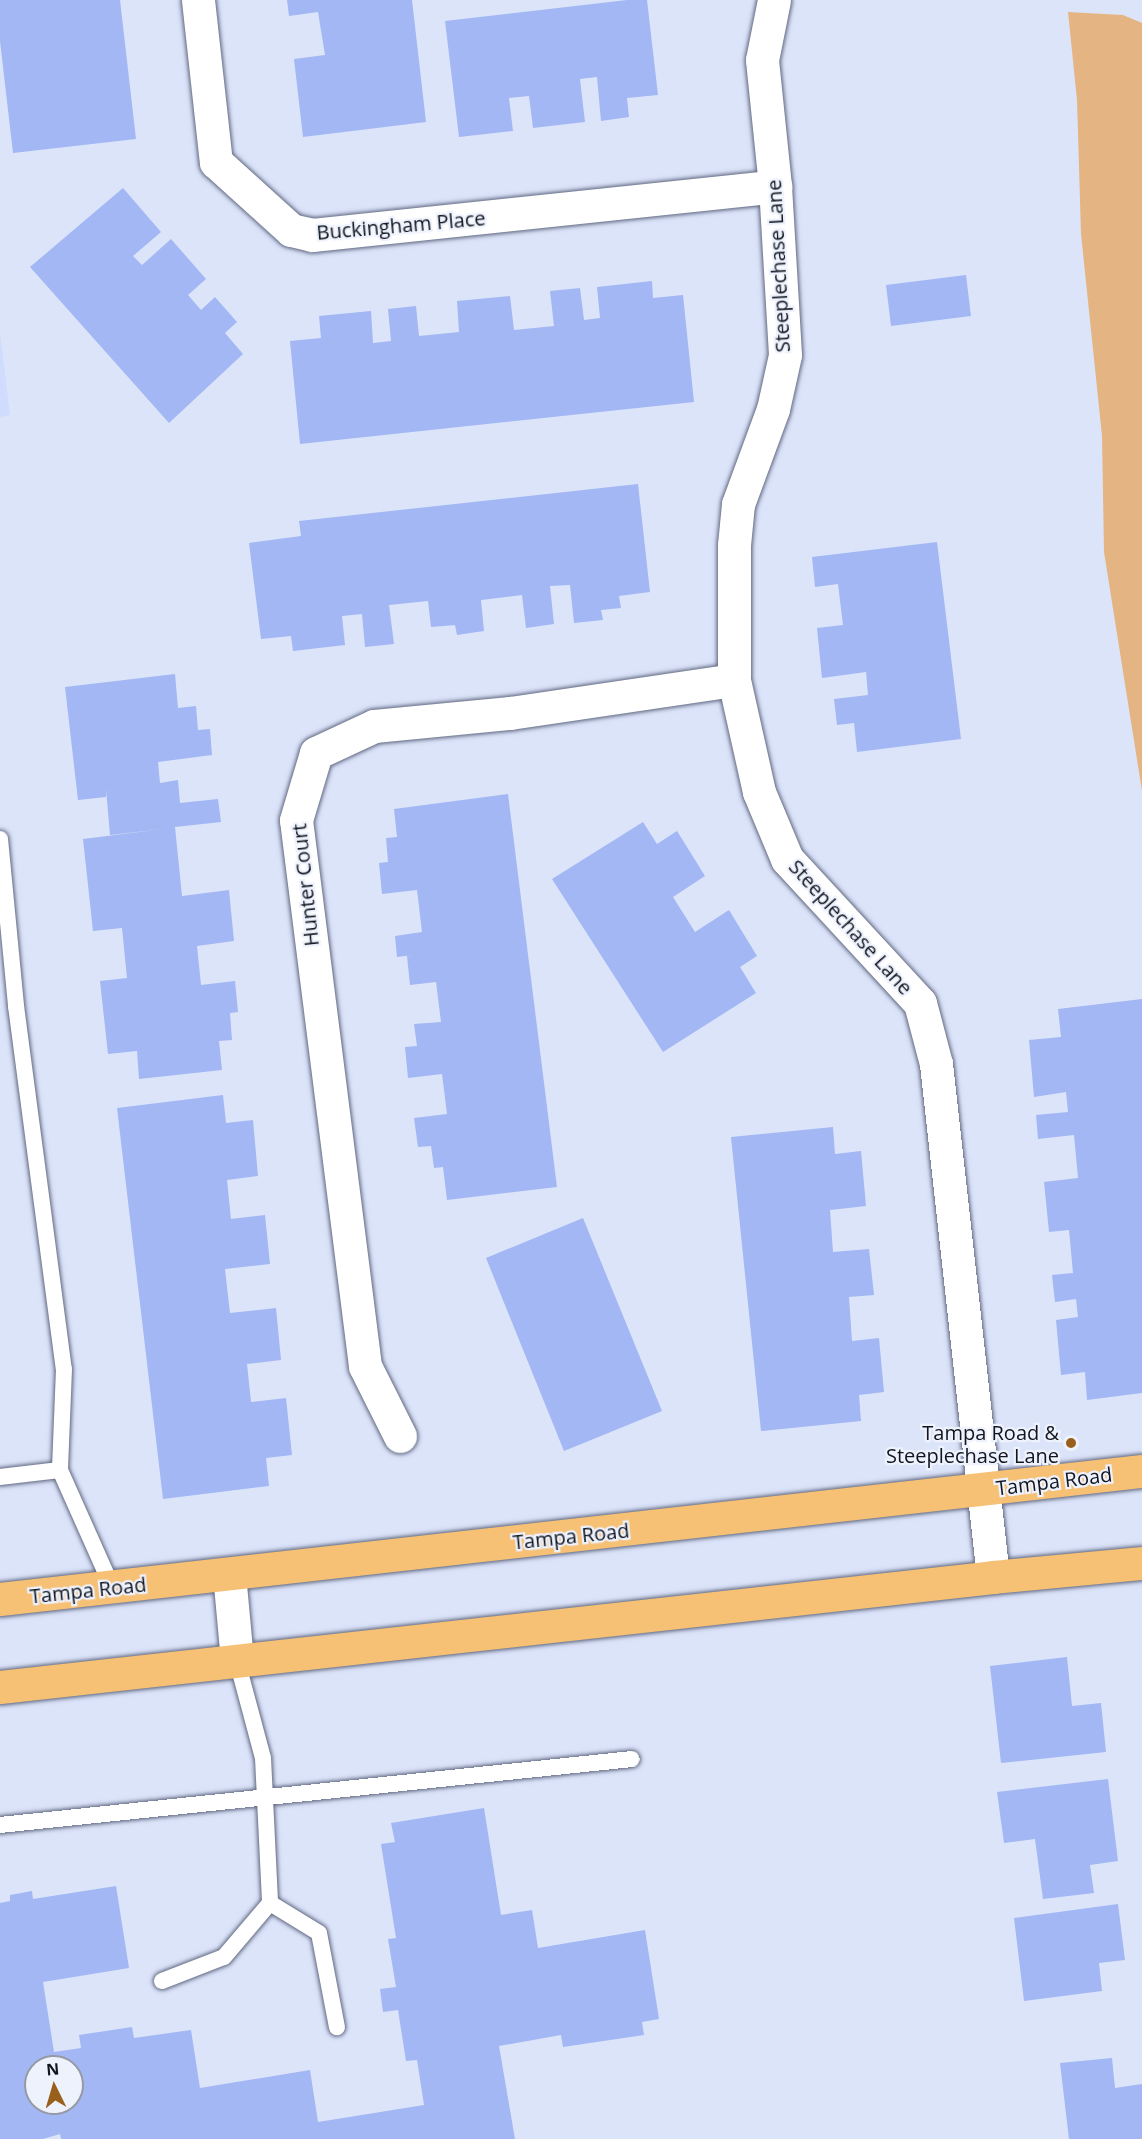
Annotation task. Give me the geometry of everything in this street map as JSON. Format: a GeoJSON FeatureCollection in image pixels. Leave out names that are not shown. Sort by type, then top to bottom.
{"type":"FeatureCollection","features":[{"type":"Feature","properties":{"kind":"main road","name":"Tampa Road"},"geometry":{"type":"LineString","coordinates":[[0,1599],[1142,1471]]}},
{"type":"Feature","properties":{"kind":"main road"},"geometry":{"type":"LineString","coordinates":[[0,1687],[993,1577],[1142,1563]]}},
{"type":"Feature","properties":{"kind":"street","name":"Buckingham Place"},"geometry":{"type":"LineString","coordinates":[[198,0],[216,162],[291,230],[312,235],[775,186]]}},
{"type":"Feature","properties":{"kind":"street","name":"Steeplechase Lane"},"geometry":{"type":"LineString","coordinates":[[774,0],[762,60],[775,186],[785,355],[773,409],[738,504],[734,545],[734,680],[759,792],[787,859],[920,1003],[936,1064],[993,1577]]}},
{"type":"Feature","properties":{"kind":"street","name":"Hunter Court"},"geometry":{"type":"LineString","coordinates":[[400,1436],[365,1366],[296,820],[316,753],[374,726],[510,713],[734,680]]}},
{"type":"Feature","properties":{"kind":"street"},"geometry":{"type":"LineString","coordinates":[[229,1574],[237,1661]]}},
{"type":"Feature","properties":{"kind":"lane"},"geometry":{"type":"LineString","coordinates":[[0,839],[16,1006],[64,1369],[60,1470],[112,1587]]}},
{"type":"Feature","properties":{"kind":"lane"},"geometry":{"type":"LineString","coordinates":[[0,1477],[60,1470]]}},
{"type":"Feature","properties":{"kind":"lane"},"geometry":{"type":"LineString","coordinates":[[162,1981],[224,1958],[270,1903],[263,1758],[237,1661]]}},
{"type":"Feature","properties":{"kind":"lane"},"geometry":{"type":"LineString","coordinates":[[0,1825],[632,1759]]}},
{"type":"Feature","properties":{"kind":"lane"},"geometry":{"type":"LineString","coordinates":[[270,1903],[319,1933],[337,2027]]}},
{"type":"Feature","properties":{"kind":"shaded area"},"geometry":{"type":"Polygon","coordinates":[[[1068,12],[1123,15],[1142,23],[1142,791],[1104,552],[1102,436],[1081,234],[1077,100],[1068,12]]]}},
{"type":"Feature","properties":{"kind":"shaded area"},"geometry":{"type":"Polygon","coordinates":[[[0,334],[10,415],[0,417],[0,334]]]}},
{"type":"Feature","properties":{"kind":"building"},"geometry":{"type":"Polygon","coordinates":[[[0,0],[120,0],[136,139],[13,153],[0,41],[0,0]]]}},
{"type":"Feature","properties":{"kind":"building"},"geometry":{"type":"Polygon","coordinates":[[[287,0],[412,0],[426,122],[303,137],[294,59],[325,55],[318,12],[289,16],[287,0]]]}},
{"type":"Feature","properties":{"kind":"building"},"geometry":{"type":"Polygon","coordinates":[[[627,0],[647,0],[658,95],[627,98],[629,117],[601,121],[597,77],[580,79],[585,122],[533,128],[529,96],[509,98],[513,131],[459,137],[445,21],[627,0]]]}},
{"type":"Feature","properties":{"kind":"building"},"geometry":{"type":"Polygon","coordinates":[[[123,188],[161,232],[133,256],[142,265],[171,239],[206,279],[188,295],[201,310],[215,297],[237,322],[225,333],[243,354],[169,423],[30,267],[123,188]]]}},
{"type":"Feature","properties":{"kind":"building"},"geometry":{"type":"Polygon","coordinates":[[[966,275],[971,316],[891,326],[886,285],[966,275]]]}},
{"type":"Feature","properties":{"kind":"building"},"geometry":{"type":"Polygon","coordinates":[[[652,281],[653,298],[683,295],[694,402],[300,444],[290,341],[321,338],[319,316],[371,311],[373,343],[391,341],[388,309],[416,306],[419,336],[459,332],[457,301],[510,296],[514,330],[554,326],[550,291],[580,288],[584,320],[600,318],[597,287],[652,281]]]}},
{"type":"Feature","properties":{"kind":"building"},"geometry":{"type":"Polygon","coordinates":[[[638,484],[650,592],[619,596],[621,608],[601,610],[603,620],[574,623],[570,585],[550,586],[554,624],[526,628],[522,595],[481,600],[484,631],[457,635],[455,625],[431,627],[428,601],[389,605],[394,644],[365,647],[362,614],[342,616],[345,645],[293,651],[291,636],[261,639],[249,543],[301,536],[299,521],[638,484]]]}},
{"type":"Feature","properties":{"kind":"building"},"geometry":{"type":"Polygon","coordinates":[[[937,542],[961,739],[857,752],[854,723],[837,725],[834,699],[868,695],[866,672],[822,678],[817,628],[843,625],[838,584],[815,587],[812,557],[937,542]]]}},
{"type":"Feature","properties":{"kind":"building"},"geometry":{"type":"Polygon","coordinates":[[[175,674],[178,708],[196,706],[198,730],[210,729],[212,755],[158,762],[160,783],[178,780],[180,803],[218,799],[221,822],[175,827],[182,896],[229,890],[234,941],[197,946],[201,985],[235,981],[238,1012],[230,1013],[232,1040],[219,1041],[222,1070],[139,1079],[137,1051],[108,1054],[100,981],[127,978],[122,928],[93,931],[83,839],[163,829],[110,835],[106,789],[106,797],[78,800],[65,687],[175,674]]]}},
{"type":"Feature","properties":{"kind":"building"},"geometry":{"type":"Polygon","coordinates":[[[508,794],[557,1187],[447,1200],[443,1167],[434,1168],[431,1146],[418,1147],[414,1118],[447,1114],[442,1074],[408,1078],[405,1047],[417,1046],[414,1024],[441,1022],[436,982],[410,985],[407,956],[413,955],[397,957],[395,936],[422,932],[417,890],[382,894],[379,863],[388,862],[386,838],[397,837],[394,809],[508,794]]]}},
{"type":"Feature","properties":{"kind":"building"},"geometry":{"type":"Polygon","coordinates":[[[643,822],[657,844],[677,831],[705,876],[673,897],[695,932],[729,910],[757,956],[740,967],[756,993],[663,1052],[552,879],[643,822]]]}},
{"type":"Feature","properties":{"kind":"building"},"geometry":{"type":"Polygon","coordinates":[[[1142,999],[1142,1393],[1087,1400],[1085,1372],[1061,1375],[1056,1320],[1078,1317],[1076,1299],[1055,1302],[1052,1275],[1073,1273],[1069,1230],[1049,1232],[1044,1182],[1078,1178],[1074,1135],[1038,1139],[1036,1115],[1068,1112],[1066,1092],[1034,1097],[1029,1040],[1061,1037],[1058,1009],[1142,999]]]}},
{"type":"Feature","properties":{"kind":"building"},"geometry":{"type":"Polygon","coordinates":[[[223,1095],[226,1123],[253,1120],[258,1176],[227,1180],[231,1219],[265,1215],[270,1264],[225,1269],[230,1313],[276,1308],[281,1360],[247,1364],[251,1402],[286,1398],[292,1455],[266,1458],[269,1486],[163,1499],[117,1108],[223,1095]]]}},
{"type":"Feature","properties":{"kind":"building"},"geometry":{"type":"Polygon","coordinates":[[[833,1127],[835,1154],[861,1151],[866,1206],[830,1210],[833,1252],[869,1249],[874,1295],[849,1297],[852,1341],[879,1338],[884,1392],[859,1395],[861,1421],[761,1431],[731,1137],[833,1127]]]}},
{"type":"Feature","properties":{"kind":"building"},"geometry":{"type":"Polygon","coordinates":[[[583,1218],[662,1411],[564,1451],[486,1258],[583,1218]]]}},
{"type":"Feature","properties":{"kind":"building"},"geometry":{"type":"Polygon","coordinates":[[[1067,1657],[1072,1706],[1101,1703],[1106,1752],[1001,1763],[990,1666],[1067,1657]]]}},
{"type":"Feature","properties":{"kind":"building"},"geometry":{"type":"Polygon","coordinates":[[[1108,1779],[1118,1861],[1090,1865],[1094,1893],[1043,1899],[1035,1839],[1004,1843],[997,1792],[1108,1779]]]}},
{"type":"Feature","properties":{"kind":"building"},"geometry":{"type":"Polygon","coordinates":[[[484,1808],[501,1915],[532,1910],[538,1948],[645,1930],[659,2019],[642,2022],[644,2035],[563,2047],[561,2035],[499,2046],[515,2139],[61,2139],[60,2134],[43,2139],[0,2139],[0,1903],[10,1901],[10,1895],[32,1891],[33,1899],[116,1886],[129,1968],[43,1982],[54,2052],[81,2048],[79,2035],[132,2027],[134,2038],[191,2030],[200,2088],[310,2070],[318,2122],[424,2105],[417,2060],[406,2061],[398,2010],[383,2012],[380,1989],[396,1987],[388,1939],[396,1938],[381,1844],[395,1842],[391,1823],[484,1808]]]}},
{"type":"Feature","properties":{"kind":"building"},"geometry":{"type":"Polygon","coordinates":[[[1118,1904],[1125,1960],[1099,1963],[1102,1991],[1024,2001],[1014,1918],[1118,1904]]]}},
{"type":"Feature","properties":{"kind":"building"},"geometry":{"type":"Polygon","coordinates":[[[1112,2058],[1115,2088],[1142,2084],[1142,2139],[1069,2139],[1060,2063],[1112,2058]]]}},
{"type":"Feature","properties":{"kind":"place","name":"Tampa Road & Steeplechase Lane"},"geometry":{"type":"Point","coordinates":[1071,1443]}}]}
